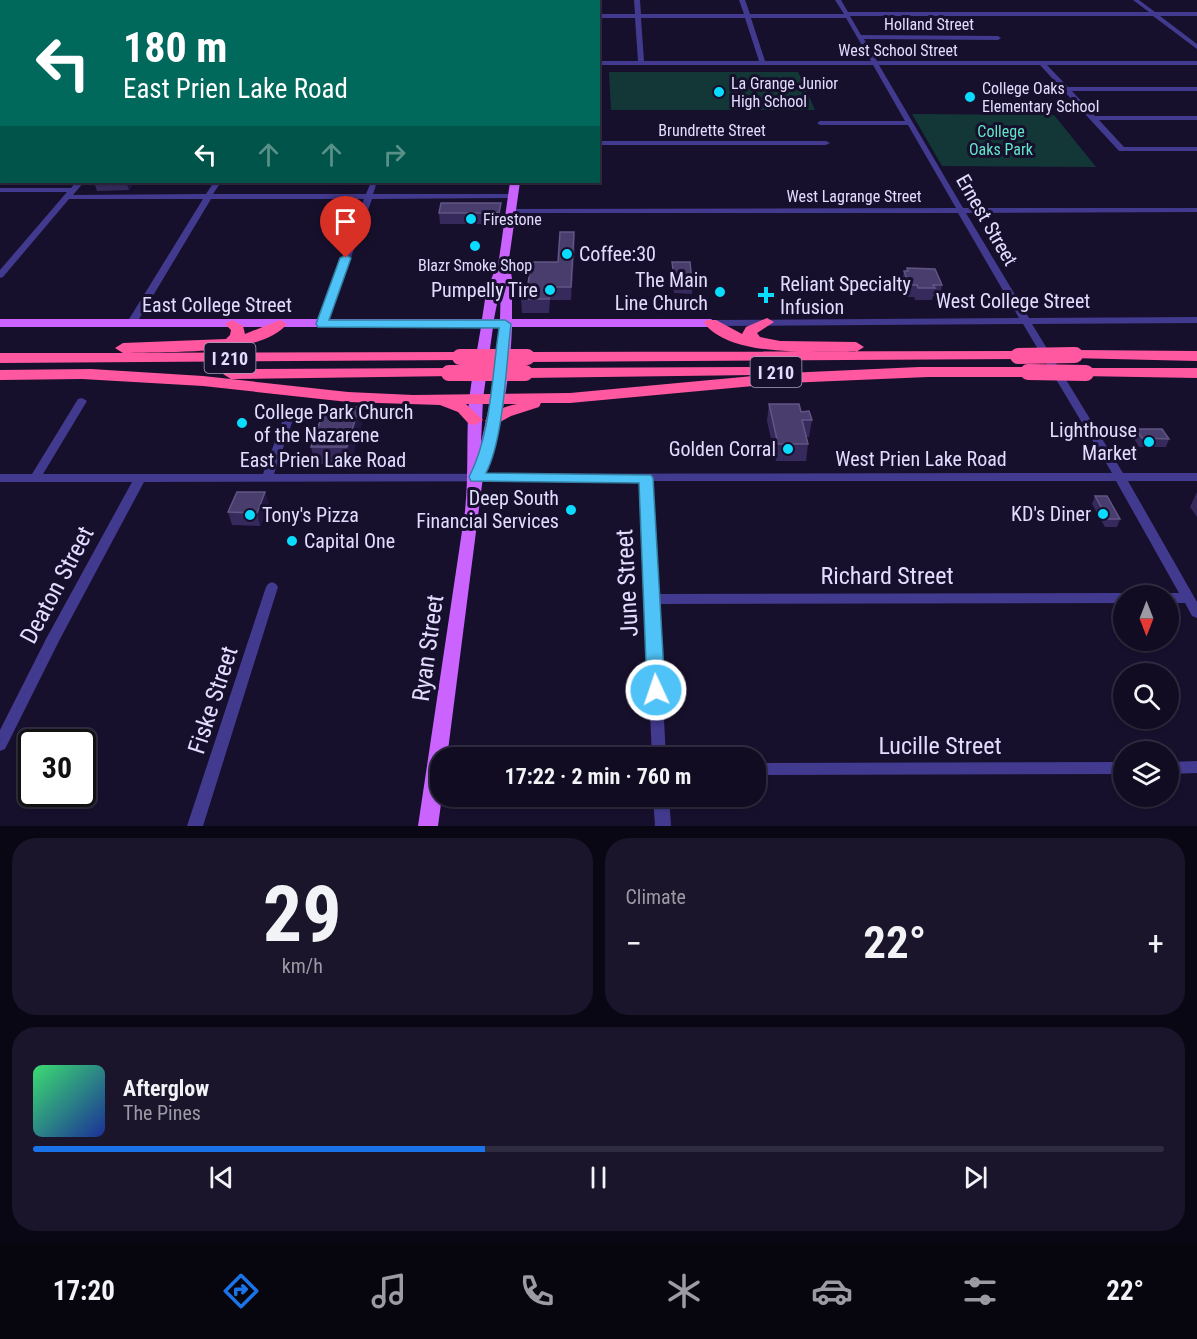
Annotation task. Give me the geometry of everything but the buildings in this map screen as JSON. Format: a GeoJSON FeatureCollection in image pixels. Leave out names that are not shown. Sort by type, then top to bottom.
{"type":"FeatureCollection","features":[{"type":"Feature","properties":{"kind":"highway"},"geometry":{"type":"LineString","coordinates":[[767,322],[751,330],[749,334],[755,340],[768,344]]}},
{"type":"Feature","properties":{"kind":"highway"},"geometry":{"type":"LineString","coordinates":[[711,323],[741,341],[998,356]]}},
{"type":"Feature","properties":{"kind":"highway"},"geometry":{"type":"LineString","coordinates":[[228,344],[236,339],[238,333],[238,329],[232,324]]}},
{"type":"Feature","properties":{"kind":"highway"},"geometry":{"type":"LineString","coordinates":[[0,356],[228,344],[255,338],[280,324]]}},
{"type":"Feature","properties":{"kind":"highway","name":"I 210"},"geometry":{"type":"LineString","coordinates":[[0,356],[460,357],[526,365],[928,372],[1197,373]]}},
{"type":"Feature","properties":{"kind":"highway","name":"I 210"},"geometry":{"type":"LineString","coordinates":[[0,375],[449,373],[526,365],[998,356],[1197,356]]}},
{"type":"Feature","properties":{"kind":"highway"},"geometry":{"type":"LineString","coordinates":[[493,421],[505,412],[519,408],[582,398],[787,378],[928,372]]}},
{"type":"Feature","properties":{"kind":"highway"},"geometry":{"type":"LineString","coordinates":[[80,374],[203,381],[348,397],[413,400],[582,398]]}},
{"type":"Feature","properties":{"kind":"highway"},"geometry":{"type":"LineString","coordinates":[[413,400],[455,405],[464,409],[475,420]]}},
{"type":"Feature","properties":{"kind":"main road","name":"Ryan Street"},"geometry":{"type":"LineString","coordinates":[[441,747],[476,477],[473,462],[476,399],[492,293],[504,259],[515,183]]}},
{"type":"Feature","properties":{"kind":"main road","name":"Ryan Street"},"geometry":{"type":"LineString","coordinates":[[476,477],[484,462],[497,398],[508,295],[508,274],[504,259]]}},
{"type":"Feature","properties":{"kind":"main road"},"geometry":{"type":"LineString","coordinates":[[441,324],[478,313],[492,293]]}},
{"type":"Feature","properties":{"kind":"main road","name":"East College Street"},"geometry":{"type":"LineString","coordinates":[[0,323],[505,324]]}},
{"type":"Feature","properties":{"kind":"main road","name":"West College Street"},"geometry":{"type":"LineString","coordinates":[[505,324],[711,323]]}},
{"type":"Feature","properties":{"kind":"main road","name":"Ryan Street"},"geometry":{"type":"LineString","coordinates":[[428,826],[431,807]]}},
{"type":"Feature","properties":{"kind":"street"},"geometry":{"type":"LineString","coordinates":[[637,0],[641,63]]}},
{"type":"Feature","properties":{"kind":"street"},"geometry":{"type":"LineString","coordinates":[[742,0],[763,63]]}},
{"type":"Feature","properties":{"kind":"street","name":"Ernest Street"},"geometry":{"type":"LineString","coordinates":[[838,0],[1025,320],[1120,477],[1197,613]]}},
{"type":"Feature","properties":{"kind":"street"},"geometry":{"type":"LineString","coordinates":[[1136,0],[1197,47]]}},
{"type":"Feature","properties":{"kind":"street"},"geometry":{"type":"LineString","coordinates":[[600,16],[1197,14]]}},
{"type":"Feature","properties":{"kind":"street","name":"Holland Street"},"geometry":{"type":"LineString","coordinates":[[859,37],[998,38]]}},
{"type":"Feature","properties":{"kind":"street","name":"West School Street"},"geometry":{"type":"LineString","coordinates":[[600,63],[1197,63]]}},
{"type":"Feature","properties":{"kind":"street"},"geometry":{"type":"LineString","coordinates":[[1042,63],[1122,149],[1197,149]]}},
{"type":"Feature","properties":{"kind":"street"},"geometry":{"type":"LineString","coordinates":[[1067,89],[1197,89]]}},
{"type":"Feature","properties":{"kind":"street"},"geometry":{"type":"LineString","coordinates":[[1093,118],[1197,118]]}},
{"type":"Feature","properties":{"kind":"street"},"geometry":{"type":"LineString","coordinates":[[820,123],[909,123]]}},
{"type":"Feature","properties":{"kind":"street","name":"Brundrette Street"},"geometry":{"type":"LineString","coordinates":[[600,143],[826,143]]}},
{"type":"Feature","properties":{"kind":"street"},"geometry":{"type":"LineString","coordinates":[[0,275],[79,183]]}},
{"type":"Feature","properties":{"kind":"street"},"geometry":{"type":"LineString","coordinates":[[131,324],[217,183]]}},
{"type":"Feature","properties":{"kind":"street"},"geometry":{"type":"LineString","coordinates":[[322,324],[374,183]]}},
{"type":"Feature","properties":{"kind":"street"},"geometry":{"type":"LineString","coordinates":[[0,190],[73,190]]}},
{"type":"Feature","properties":{"kind":"street"},"geometry":{"type":"LineString","coordinates":[[67,197],[513,196]]}},
{"type":"Feature","properties":{"kind":"street","name":"West Lagrange Street"},"geometry":{"type":"LineString","coordinates":[[511,211],[1197,210]]}},
{"type":"Feature","properties":{"kind":"street","name":"West College Street"},"geometry":{"type":"LineString","coordinates":[[711,323],[1197,320]]}},
{"type":"Feature","properties":{"kind":"street"},"geometry":{"type":"LineString","coordinates":[[35,478],[82,401]]}},
{"type":"Feature","properties":{"kind":"street"},"geometry":{"type":"LineString","coordinates":[[267,478],[290,414]]}},
{"type":"Feature","properties":{"kind":"street","name":"West Prien Lake Road"},"geometry":{"type":"LineString","coordinates":[[646,478],[1197,477]]}},
{"type":"Feature","properties":{"kind":"street","name":"East Prien Lake Road"},"geometry":{"type":"LineString","coordinates":[[0,478],[646,478]]}},
{"type":"Feature","properties":{"kind":"street","name":"Deaton Street"},"geometry":{"type":"LineString","coordinates":[[0,745],[140,478]]}},
{"type":"Feature","properties":{"kind":"street","name":"June Street"},"geometry":{"type":"LineString","coordinates":[[646,478],[658,747]]}},
{"type":"Feature","properties":{"kind":"street","name":"Fiske Street"},"geometry":{"type":"LineString","coordinates":[[195,826],[272,587]]}},
{"type":"Feature","properties":{"kind":"street","name":"Richard Street"},"geometry":{"type":"LineString","coordinates":[[651,600],[1113,598]]}},
{"type":"Feature","properties":{"kind":"street"},"geometry":{"type":"LineString","coordinates":[[1179,598],[1188,598]]}},
{"type":"Feature","properties":{"kind":"street"},"geometry":{"type":"LineString","coordinates":[[1179,768],[1197,767]]}},
{"type":"Feature","properties":{"kind":"street","name":"Lucille Street"},"geometry":{"type":"LineString","coordinates":[[766,769],[1113,768]]}},
{"type":"Feature","properties":{"kind":"street"},"geometry":{"type":"LineString","coordinates":[[662,807],[663,826]]}},
{"type":"Feature","properties":{"kind":"green space"},"geometry":{"type":"Polygon","coordinates":[[[609,72],[798,72],[815,110],[611,110],[609,72]]]}},
{"type":"Feature","properties":{"kind":"green space","name":"College Oaks Park"},"geometry":{"type":"Polygon","coordinates":[[[912,114],[1054,115],[1096,167],[942,166],[912,114]]]}},
{"type":"Feature","properties":{"kind":"place","name":"La Grange Junior High School"},"geometry":{"type":"Point","coordinates":[719,92]}},
{"type":"Feature","properties":{"kind":"place","name":"College Oaks Elementary School"},"geometry":{"type":"Point","coordinates":[970,97]}},
{"type":"Feature","properties":{"kind":"place","name":"Firestone"},"geometry":{"type":"Point","coordinates":[471,219]}},
{"type":"Feature","properties":{"kind":"place","name":"Blazr Smoke Shop"},"geometry":{"type":"Point","coordinates":[475,246]}},
{"type":"Feature","properties":{"kind":"place","name":"Coffee:30"},"geometry":{"type":"Point","coordinates":[567,254]}},
{"type":"Feature","properties":{"kind":"place","name":"Pumpelly Tire"},"geometry":{"type":"Point","coordinates":[550,290]}},
{"type":"Feature","properties":{"kind":"place","name":"The Main Line Church"},"geometry":{"type":"Point","coordinates":[720,292]}},
{"type":"Feature","properties":{"kind":"place","name":"Reliant Specialty Infusion"},"geometry":{"type":"Point","coordinates":[766,295]}},
{"type":"Feature","properties":{"kind":"place","name":"College Park Church of the Nazarene"},"geometry":{"type":"Point","coordinates":[242,423]}},
{"type":"Feature","properties":{"kind":"place","name":"Lighthouse Market"},"geometry":{"type":"Point","coordinates":[1149,442]}},
{"type":"Feature","properties":{"kind":"place","name":"Golden Corral"},"geometry":{"type":"Point","coordinates":[788,449]}},
{"type":"Feature","properties":{"kind":"place","name":"Deep South Financial Services"},"geometry":{"type":"Point","coordinates":[571,510]}},
{"type":"Feature","properties":{"kind":"place","name":"KD's Diner"},"geometry":{"type":"Point","coordinates":[1103,514]}},
{"type":"Feature","properties":{"kind":"place","name":"Tony's Pizza"},"geometry":{"type":"Point","coordinates":[250,515]}},
{"type":"Feature","properties":{"kind":"place","name":"Capital One"},"geometry":{"type":"Point","coordinates":[292,541]}},
{"type":"Feature","properties":{"kind":"route"},"geometry":{"type":"LineString","coordinates":[[346,258],[322,324],[505,324],[491,432],[484,462],[476,477],[646,478],[656,690]]}}]}
